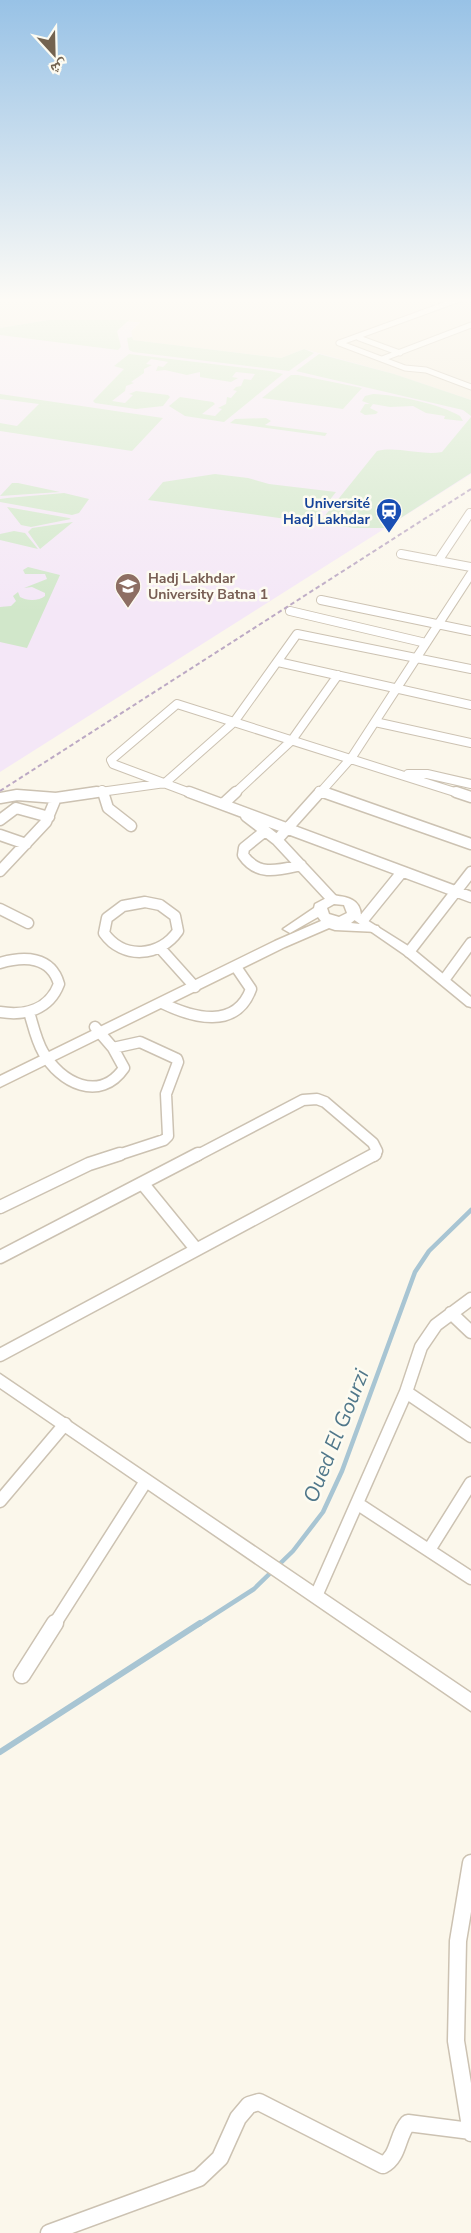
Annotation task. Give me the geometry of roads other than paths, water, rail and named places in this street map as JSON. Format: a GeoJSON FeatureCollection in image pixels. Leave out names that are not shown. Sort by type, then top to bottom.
{"type":"FeatureCollection","features":[{"type":"Feature","properties":{"kind":"main road"},"geometry":{"type":"LineString","coordinates":[[0,1072],[46,1055],[191,983],[304,922],[320,910],[322,904],[332,899],[348,902],[363,921]]}},
{"type":"Feature","properties":{"kind":"main road"},"geometry":{"type":"LineString","coordinates":[[320,910],[327,923]]}},
{"type":"Feature","properties":{"kind":"main road"},"geometry":{"type":"LineString","coordinates":[[327,923],[363,921]]}},
{"type":"Feature","properties":{"kind":"main road"},"geometry":{"type":"LineString","coordinates":[[98,1030],[162,1003],[191,983],[236,967],[327,923],[363,921]]}},
{"type":"Feature","properties":{"kind":"main road"},"geometry":{"type":"LineString","coordinates":[[0,1083],[46,1055]]}},
{"type":"Feature","properties":{"kind":"street"},"geometry":{"type":"LineString","coordinates":[[438,561],[471,512]]}},
{"type":"Feature","properties":{"kind":"street"},"geometry":{"type":"LineString","coordinates":[[401,554],[471,567]]}},
{"type":"Feature","properties":{"kind":"street"},"geometry":{"type":"LineString","coordinates":[[277,840],[286,827],[352,757],[426,643],[441,625],[471,574]]}},
{"type":"Feature","properties":{"kind":"street"},"geometry":{"type":"LineString","coordinates":[[459,593],[471,595]]}},
{"type":"Feature","properties":{"kind":"street"},"geometry":{"type":"LineString","coordinates":[[441,625],[327,598],[321,600],[441,625],[471,631]]}},
{"type":"Feature","properties":{"kind":"street"},"geometry":{"type":"LineString","coordinates":[[290,611],[426,643]]}},
{"type":"Feature","properties":{"kind":"street"},"geometry":{"type":"LineString","coordinates":[[0,798],[17,795],[56,798],[165,783],[234,722],[299,633],[471,669]]}},
{"type":"Feature","properties":{"kind":"street"},"geometry":{"type":"LineString","coordinates":[[278,662],[471,705]]}},
{"type":"Feature","properties":{"kind":"street"},"geometry":{"type":"LineString","coordinates":[[223,804],[292,740],[338,675]]}},
{"type":"Feature","properties":{"kind":"street"},"geometry":{"type":"LineString","coordinates":[[404,774],[427,774],[470,782],[467,796],[424,784],[404,774],[352,757],[177,704],[111,760],[113,764],[471,897]]}},
{"type":"Feature","properties":{"kind":"street"},"geometry":{"type":"LineString","coordinates":[[375,722],[471,743]]}},
{"type":"Feature","properties":{"kind":"street"},"geometry":{"type":"LineString","coordinates":[[102,790],[108,808],[131,826]]}},
{"type":"Feature","properties":{"kind":"street"},"geometry":{"type":"LineString","coordinates":[[319,791],[471,844]]}},
{"type":"Feature","properties":{"kind":"street"},"geometry":{"type":"LineString","coordinates":[[0,871],[49,817],[56,798]]}},
{"type":"Feature","properties":{"kind":"street"},"geometry":{"type":"LineString","coordinates":[[0,820],[16,808],[49,817]]}},
{"type":"Feature","properties":{"kind":"street"},"geometry":{"type":"LineString","coordinates":[[239,810],[277,840],[332,899]]}},
{"type":"Feature","properties":{"kind":"street"},"geometry":{"type":"LineString","coordinates":[[265,831],[244,848],[243,855],[252,867],[270,872],[301,865]]}},
{"type":"Feature","properties":{"kind":"street"},"geometry":{"type":"LineString","coordinates":[[0,835],[26,844]]}},
{"type":"Feature","properties":{"kind":"street"},"geometry":{"type":"LineString","coordinates":[[402,872],[363,921],[409,952],[471,1003]]}},
{"type":"Feature","properties":{"kind":"street"},"geometry":{"type":"LineString","coordinates":[[409,952],[471,872]]}},
{"type":"Feature","properties":{"kind":"street"},"geometry":{"type":"LineString","coordinates":[[145,902],[166,908],[175,916],[178,931],[172,940],[160,948],[137,952],[122,949],[107,938],[105,923],[117,909],[130,904],[145,902]]}},
{"type":"Feature","properties":{"kind":"street"},"geometry":{"type":"LineString","coordinates":[[0,909],[28,923]]}},
{"type":"Feature","properties":{"kind":"street"},"geometry":{"type":"LineString","coordinates":[[444,980],[471,943]]}},
{"type":"Feature","properties":{"kind":"street"},"geometry":{"type":"LineString","coordinates":[[160,948],[191,983]]}},
{"type":"Feature","properties":{"kind":"street"},"geometry":{"type":"LineString","coordinates":[[0,963],[17,958],[33,959],[47,964],[56,973],[59,984],[55,996],[44,1005],[29,1012],[0,1012]]}},
{"type":"Feature","properties":{"kind":"street"},"geometry":{"type":"LineString","coordinates":[[162,1003],[179,1013],[205,1018],[235,1011],[251,989],[236,967]]}},
{"type":"Feature","properties":{"kind":"street"},"geometry":{"type":"LineString","coordinates":[[29,1012],[46,1055],[69,1081],[85,1087],[97,1087],[121,1074],[123,1063],[98,1030]]}},
{"type":"Feature","properties":{"kind":"street"},"geometry":{"type":"LineString","coordinates":[[0,1207],[89,1164],[164,1140],[168,1136],[166,1094],[178,1062],[177,1059],[140,1042],[113,1048]]}},
{"type":"Feature","properties":{"kind":"street"},"geometry":{"type":"LineString","coordinates":[[0,1257],[293,1104],[310,1099],[325,1102],[376,1147],[374,1156],[0,1355]]}},
{"type":"Feature","properties":{"kind":"street"},"geometry":{"type":"LineString","coordinates":[[143,1184],[196,1249]]}},
{"type":"Feature","properties":{"kind":"street"},"geometry":{"type":"LineString","coordinates":[[316,1596],[406,1392],[421,1347],[436,1325],[471,1299]]}},
{"type":"Feature","properties":{"kind":"street"},"geometry":{"type":"LineString","coordinates":[[451,1313],[471,1332]]}},
{"type":"Feature","properties":{"kind":"street"},"geometry":{"type":"LineString","coordinates":[[2,1386],[64,1424],[471,1703]]}},
{"type":"Feature","properties":{"kind":"street"},"geometry":{"type":"LineString","coordinates":[[406,1392],[471,1436]]}},
{"type":"Feature","properties":{"kind":"street"},"geometry":{"type":"LineString","coordinates":[[0,1501],[64,1424]]}},
{"type":"Feature","properties":{"kind":"street"},"geometry":{"type":"LineString","coordinates":[[22,1675],[146,1481]]}},
{"type":"Feature","properties":{"kind":"street"},"geometry":{"type":"LineString","coordinates":[[429,1550],[471,1483]]}},
{"type":"Feature","properties":{"kind":"street"},"geometry":{"type":"LineString","coordinates":[[358,1504],[471,1578]]}},
{"type":"Feature","properties":{"kind":"street"},"geometry":{"type":"LineString","coordinates":[[49,2233],[199,2178],[220,2158],[238,2118],[249,2105],[259,2102],[383,2165],[392,2159],[400,2133],[408,2123],[471,2132],[456,2041],[458,1941],[471,1863]]}},
{"type":"Feature","properties":{"kind":"waterway","name":"Oued El Gourzi"},"geometry":{"type":"LineString","coordinates":[[198,1625],[254,1589],[293,1551],[323,1512],[342,1471],[415,1272],[429,1251],[471,1210]]}},
{"type":"Feature","properties":{"kind":"waterway","name":"Oued El Gourzi"},"geometry":{"type":"LineString","coordinates":[[0,1752],[200,1623]]}},
{"type":"Feature","properties":{"kind":"railway"},"geometry":{"type":"LineString","coordinates":[[0,791],[471,489]]}},
{"type":"Feature","properties":{"kind":"place","name":"Université Hadj Lakhdar"},"geometry":{"type":"Point","coordinates":[389,534]}},
{"type":"Feature","properties":{"kind":"place","name":"Hadj Lakhdar University Batna 1"},"geometry":{"type":"Point","coordinates":[128,609]}}]}
